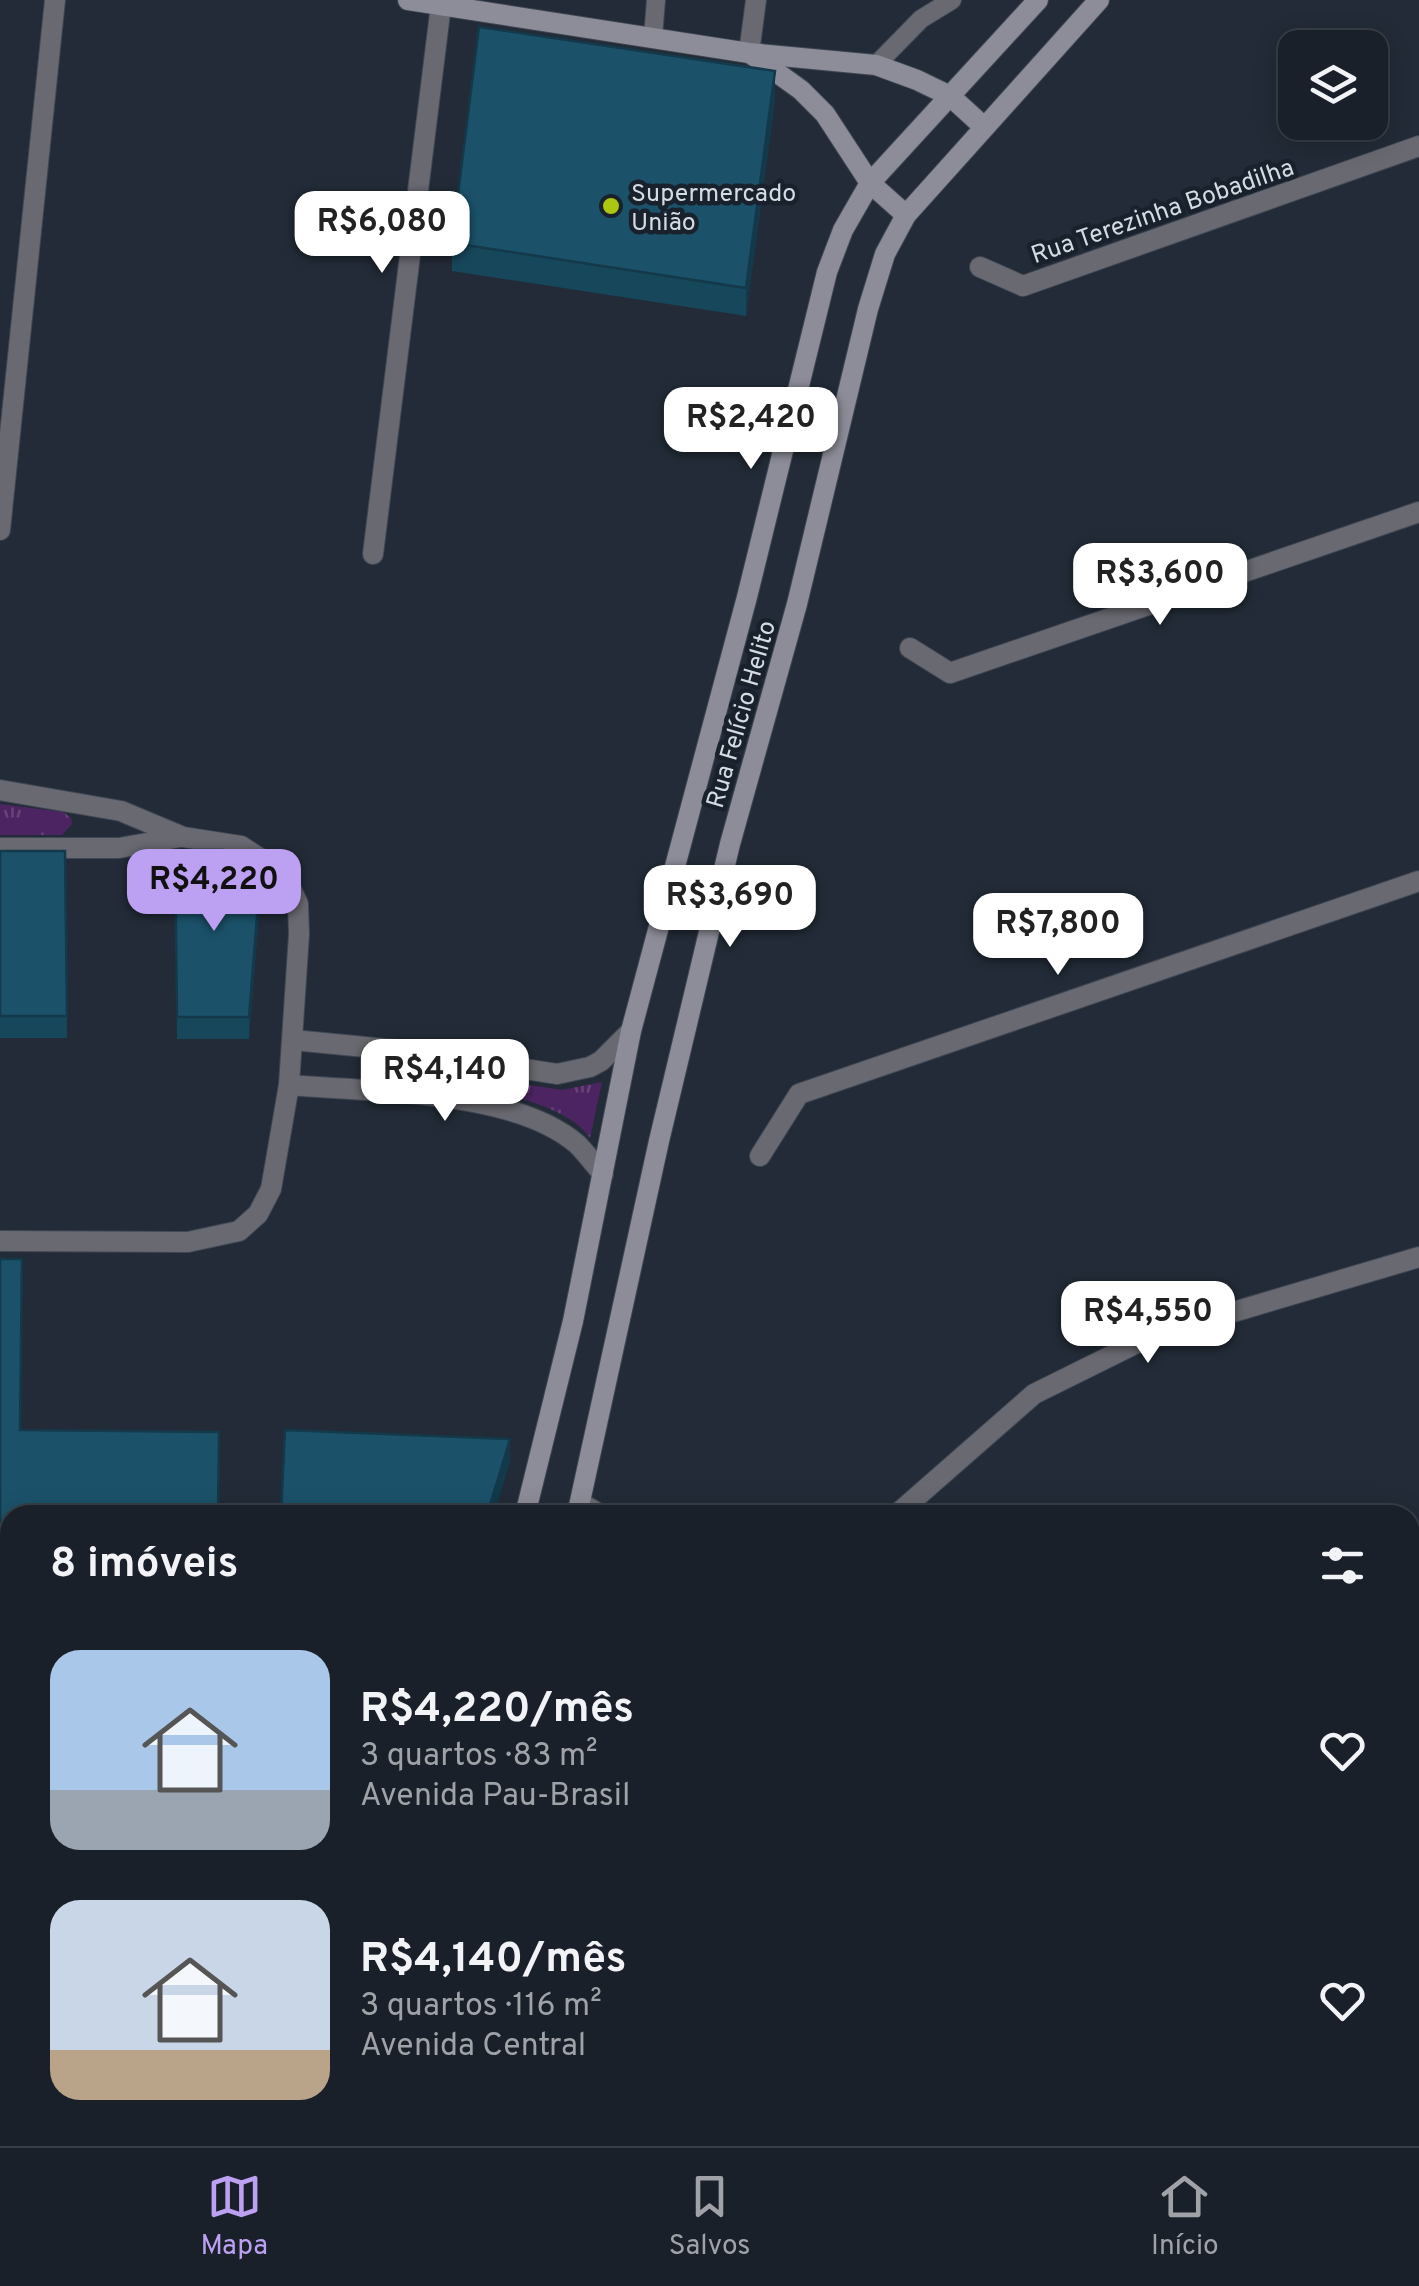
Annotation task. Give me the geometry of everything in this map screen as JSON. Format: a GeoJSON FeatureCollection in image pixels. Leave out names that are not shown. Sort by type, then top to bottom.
{"type":"FeatureCollection","features":[{"type":"Feature","properties":{"kind":"main road"},"geometry":{"type":"LineString","coordinates":[[408,0],[749,53],[876,66],[950,96],[984,127]]}},
{"type":"Feature","properties":{"kind":"main road","name":"Rua Felício Helito"},"geometry":{"type":"LineString","coordinates":[[528,1505],[573,1321],[631,1031],[747,597],[816,313],[843,230],[870,183],[1038,0]]}},
{"type":"Feature","properties":{"kind":"main road","name":"Rua Felício Helito"},"geometry":{"type":"LineString","coordinates":[[580,1505],[659,1141],[730,844],[797,604],[868,309],[886,254],[906,215],[1099,0]]}},
{"type":"Feature","properties":{"kind":"main road"},"geometry":{"type":"LineString","coordinates":[[749,53],[800,90],[825,114],[870,183],[906,215]]}},
{"type":"Feature","properties":{"kind":"street"},"geometry":{"type":"LineString","coordinates":[[0,530],[55,0]]}},
{"type":"Feature","properties":{"kind":"street"},"geometry":{"type":"LineString","coordinates":[[749,53],[756,0]]}},
{"type":"Feature","properties":{"kind":"street"},"geometry":{"type":"LineString","coordinates":[[372,554],[441,6]]}},
{"type":"Feature","properties":{"kind":"street","name":"Rua Terezinha Bobadilha"},"geometry":{"type":"LineString","coordinates":[[980,267],[1023,286],[1419,146]]}},
{"type":"Feature","properties":{"kind":"street"},"geometry":{"type":"LineString","coordinates":[[910,648],[950,674],[1419,512]]}},
{"type":"Feature","properties":{"kind":"street"},"geometry":{"type":"LineString","coordinates":[[0,790],[121,811],[183,837],[241,846],[284,874],[298,904],[289,1085],[271,1189],[258,1214],[239,1231],[188,1242],[0,1241]]}},
{"type":"Feature","properties":{"kind":"street"},"geometry":{"type":"LineString","coordinates":[[0,848],[119,848],[183,837]]}},
{"type":"Feature","properties":{"kind":"street"},"geometry":{"type":"LineString","coordinates":[[760,1156],[798,1094],[1419,882]]}},
{"type":"Feature","properties":{"kind":"street"},"geometry":{"type":"LineString","coordinates":[[293,1040],[416,1052],[557,1074],[601,1061],[631,1031]]}},
{"type":"Feature","properties":{"kind":"street"},"geometry":{"type":"LineString","coordinates":[[289,1085],[484,1102],[553,1129],[576,1144],[602,1174]]}},
{"type":"Feature","properties":{"kind":"street"},"geometry":{"type":"LineString","coordinates":[[907,1505],[1034,1394],[1149,1337],[1419,1257]]}},
{"type":"Feature","properties":{"kind":"lane"},"geometry":{"type":"LineString","coordinates":[[653,37],[656,0]]}},
{"type":"Feature","properties":{"kind":"lane"},"geometry":{"type":"LineString","coordinates":[[876,66],[921,18],[952,0]]}},
{"type":"Feature","properties":{"kind":"green space"},"geometry":{"type":"Polygon","coordinates":[[[0,804],[63,812],[72,824],[62,835],[0,835],[0,804]]]}},
{"type":"Feature","properties":{"kind":"green space"},"geometry":{"type":"Polygon","coordinates":[[[376,1062],[562,1090],[602,1082],[590,1138],[574,1122],[522,1099],[374,1075],[370,1068],[376,1062]]]}},
{"type":"Feature","properties":{"kind":"building","name":"Supermercado União"},"geometry":{"type":"Polygon","coordinates":[[[479,27],[775,71],[746,288],[452,243],[479,27]]]}},
{"type":"Feature","properties":{"kind":"building"},"geometry":{"type":"Polygon","coordinates":[[[175,850],[223,850],[246,868],[259,891],[249,1017],[177,1017],[175,850]]]}},
{"type":"Feature","properties":{"kind":"building"},"geometry":{"type":"Polygon","coordinates":[[[0,851],[65,851],[67,1016],[0,1016],[0,851]]]}},
{"type":"Feature","properties":{"kind":"building"},"geometry":{"type":"Polygon","coordinates":[[[0,1259],[22,1259],[20,1430],[219,1432],[218,1505],[0,1505],[0,1259]]]}},
{"type":"Feature","properties":{"kind":"building"},"geometry":{"type":"Polygon","coordinates":[[[285,1430],[510,1439],[490,1505],[281,1505],[285,1430]]]}},
{"type":"Feature","properties":{"kind":"place","name":"Supermercado União"},"geometry":{"type":"Point","coordinates":[611,206]}}]}
